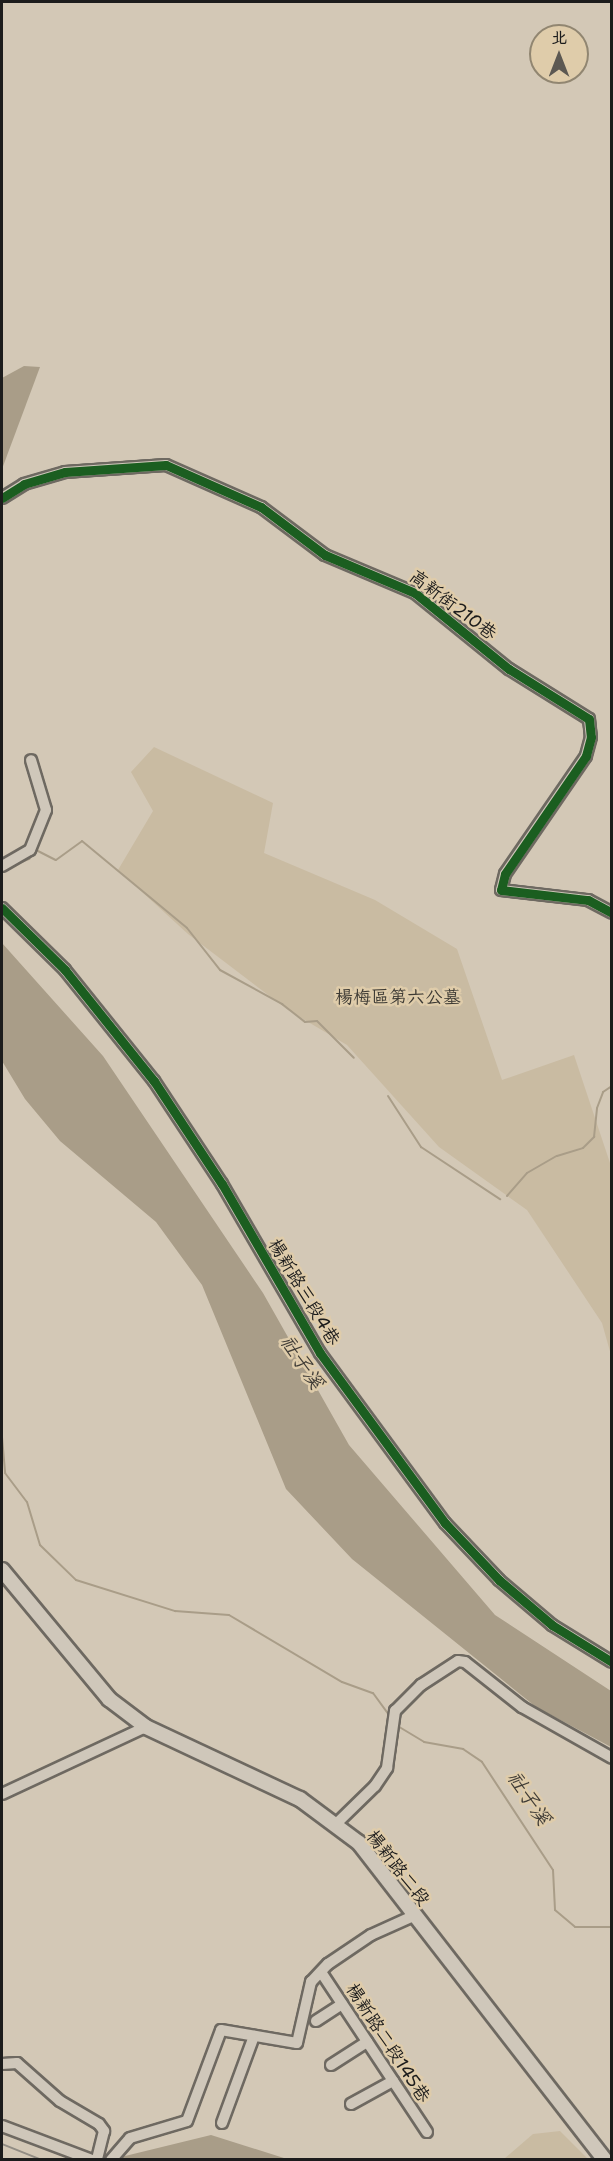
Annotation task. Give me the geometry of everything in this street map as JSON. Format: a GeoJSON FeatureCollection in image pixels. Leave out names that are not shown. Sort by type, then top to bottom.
{"type":"FeatureCollection","features":[{"type":"Feature","properties":{"kind":"main road","name":"楊新路二段"},"geometry":{"type":"LineString","coordinates":[[2,1570],[110,1698],[146,1727],[283,1791],[336,1824],[359,1843],[413,1916],[605,2160]]}},
{"type":"Feature","properties":{"kind":"street","name":"高新街210巷"},"geometry":{"type":"LineString","coordinates":[[2,498],[24,484],[64,472],[173,466],[261,507],[325,555],[415,593],[509,669],[589,719],[591,737],[586,756],[506,874],[501,890],[588,900],[612,913]]}},
{"type":"Feature","properties":{"kind":"street"},"geometry":{"type":"LineString","coordinates":[[2,866],[30,850],[46,810],[31,760]]}},
{"type":"Feature","properties":{"kind":"street","name":"楊新路三段4巷"},"geometry":{"type":"LineString","coordinates":[[2,908],[65,970],[154,1081],[222,1184],[320,1353],[445,1523],[499,1580],[552,1625],[612,1662]]}},
{"type":"Feature","properties":{"kind":"street"},"geometry":{"type":"LineString","coordinates":[[336,1824],[375,1786],[387,1768],[388,1737],[394,1711],[421,1685],[458,1661],[465,1662],[522,1707],[612,1758]]}},
{"type":"Feature","properties":{"kind":"street"},"geometry":{"type":"LineString","coordinates":[[2,1794],[146,1727]]}},
{"type":"Feature","properties":{"kind":"street"},"geometry":{"type":"LineString","coordinates":[[111,2160],[130,2138],[187,2121],[221,2030],[297,2043],[310,1982],[371,1935],[413,1916]]}},
{"type":"Feature","properties":{"kind":"street","name":"楊新路二段145巷"},"geometry":{"type":"LineString","coordinates":[[321,1972],[427,2132]]}},
{"type":"Feature","properties":{"kind":"street"},"geometry":{"type":"LineString","coordinates":[[316,2021],[342,2004]]}},
{"type":"Feature","properties":{"kind":"street"},"geometry":{"type":"LineString","coordinates":[[222,2123],[254,2036]]}},
{"type":"Feature","properties":{"kind":"street"},"geometry":{"type":"LineString","coordinates":[[331,2065],[368,2042]]}},
{"type":"Feature","properties":{"kind":"street"},"geometry":{"type":"LineString","coordinates":[[2,2064],[17,2063],[60,2101],[99,2124],[104,2131],[98,2160]]}},
{"type":"Feature","properties":{"kind":"street"},"geometry":{"type":"LineString","coordinates":[[351,2104],[393,2081]]}},
{"type":"Feature","properties":{"kind":"street"},"geometry":{"type":"LineString","coordinates":[[2,2126],[92,2160]]}},
{"type":"Feature","properties":{"kind":"green space","name":"楊梅區第六公墓"},"geometry":{"type":"Polygon","coordinates":[[[154,747],[273,803],[264,853],[375,900],[457,949],[502,1080],[574,1055],[611,1166],[611,1355],[602,1323],[527,1210],[439,1147],[347,1045],[288,1010],[188,934],[118,870],[153,811],[131,772],[154,747]]]}},
{"type":"Feature","properties":{"kind":"green space"},"geometry":{"type":"Polygon","coordinates":[[[560,2131],[588,2159],[504,2159],[533,2134],[560,2131]]]}},
{"type":"Feature","properties":{"kind":"water"},"geometry":{"type":"Polygon","coordinates":[[[24,366],[40,367],[2,469],[2,378],[24,366]]]}},
{"type":"Feature","properties":{"kind":"water"},"geometry":{"type":"Polygon","coordinates":[[[2,943],[103,1056],[263,1293],[349,1445],[495,1615],[611,1691],[611,1747],[536,1707],[352,1559],[286,1489],[202,1285],[156,1222],[60,1141],[25,1099],[2,1061],[2,943]]]}},
{"type":"Feature","properties":{"kind":"water"},"geometry":{"type":"Polygon","coordinates":[[[211,2135],[287,2159],[117,2160],[121,2157],[211,2135]]]}},
{"type":"Feature","properties":{"kind":"waterway"},"geometry":{"type":"LineString","coordinates":[[9,867],[29,859],[36,850],[56,860],[82,841],[187,928],[220,970],[282,1004],[305,1022],[317,1021],[354,1058]]}},
{"type":"Feature","properties":{"kind":"waterway"},"geometry":{"type":"LineString","coordinates":[[507,1196],[527,1173],[557,1156],[583,1148],[594,1137],[597,1108],[603,1092],[612,1086]]}},
{"type":"Feature","properties":{"kind":"waterway"},"geometry":{"type":"LineString","coordinates":[[388,1096],[421,1147],[500,1199]]}},
{"type":"Feature","properties":{"kind":"waterway","name":"社子溪"},"geometry":{"type":"LineString","coordinates":[[2,1437],[5,1473],[27,1502],[40,1545],[76,1580],[175,1611],[229,1615],[342,1682],[373,1693],[390,1716]]}},
{"type":"Feature","properties":{"kind":"waterway","name":"社子溪"},"geometry":{"type":"LineString","coordinates":[[396,1725],[424,1742],[463,1749],[482,1762],[553,1870],[555,1910],[575,1927],[612,1927]]}},
{"type":"Feature","properties":{"kind":"railway"},"geometry":{"type":"LineString","coordinates":[[2,2144],[42,2160]]}},
{"type":"Feature","properties":{"kind":"cycle path"},"geometry":{"type":"LineString","coordinates":[[2,498],[24,484],[65,472],[166,465],[261,507],[325,555],[415,593],[509,669],[589,719],[591,737],[586,756],[505,874],[501,890],[588,900],[612,913]]}},
{"type":"Feature","properties":{"kind":"cycle path"},"geometry":{"type":"LineString","coordinates":[[2,908],[65,970],[154,1081],[222,1184],[320,1353],[445,1523],[499,1580],[552,1625],[612,1662]]}}]}
